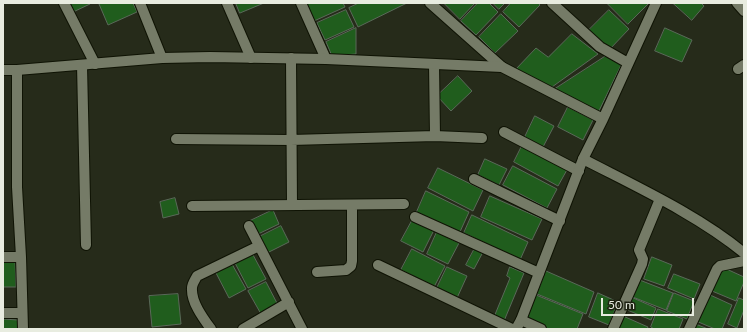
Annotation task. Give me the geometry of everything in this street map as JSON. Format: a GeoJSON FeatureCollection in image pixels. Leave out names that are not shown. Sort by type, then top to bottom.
{"type":"FeatureCollection","features":[{"type":"Feature","properties":{"kind":"street"},"geometry":{"type":"LineString","coordinates":[[64,3],[95,64]]}},
{"type":"Feature","properties":{"kind":"street"},"geometry":{"type":"LineString","coordinates":[[140,3],[162,58]]}},
{"type":"Feature","properties":{"kind":"street"},"geometry":{"type":"LineString","coordinates":[[227,3],[251,58]]}},
{"type":"Feature","properties":{"kind":"street"},"geometry":{"type":"LineString","coordinates":[[301,3],[326,59]]}},
{"type":"Feature","properties":{"kind":"street"},"geometry":{"type":"LineString","coordinates":[[430,3],[502,67],[603,119]]}},
{"type":"Feature","properties":{"kind":"street"},"geometry":{"type":"LineString","coordinates":[[552,3],[600,47],[628,63]]}},
{"type":"Feature","properties":{"kind":"street"},"geometry":{"type":"LineString","coordinates":[[516,329],[521,320],[583,159],[656,3]]}},
{"type":"Feature","properties":{"kind":"street"},"geometry":{"type":"LineString","coordinates":[[737,3],[744,11]]}},
{"type":"Feature","properties":{"kind":"street"},"geometry":{"type":"LineString","coordinates":[[3,70],[162,58],[210,57],[326,59],[502,67]]}},
{"type":"Feature","properties":{"kind":"street"},"geometry":{"type":"LineString","coordinates":[[291,58],[292,205]]}},
{"type":"Feature","properties":{"kind":"street"},"geometry":{"type":"LineString","coordinates":[[434,64],[435,136]]}},
{"type":"Feature","properties":{"kind":"street"},"geometry":{"type":"LineString","coordinates":[[82,65],[86,245]]}},
{"type":"Feature","properties":{"kind":"street"},"geometry":{"type":"LineString","coordinates":[[17,70],[18,187],[23,329]]}},
{"type":"Feature","properties":{"kind":"street"},"geometry":{"type":"LineString","coordinates":[[504,132],[579,171]]}},
{"type":"Feature","properties":{"kind":"street"},"geometry":{"type":"LineString","coordinates":[[176,139],[291,140],[435,136],[482,138]]}},
{"type":"Feature","properties":{"kind":"street"},"geometry":{"type":"LineString","coordinates":[[583,159],[660,199],[726,239],[744,253]]}},
{"type":"Feature","properties":{"kind":"street"},"geometry":{"type":"LineString","coordinates":[[474,179],[560,221]]}},
{"type":"Feature","properties":{"kind":"street"},"geometry":{"type":"LineString","coordinates":[[612,329],[642,264],[643,259],[639,250],[660,199]]}},
{"type":"Feature","properties":{"kind":"street"},"geometry":{"type":"LineString","coordinates":[[192,206],[404,204]]}},
{"type":"Feature","properties":{"kind":"street"},"geometry":{"type":"LineString","coordinates":[[317,272],[346,270],[351,266],[352,205]]}},
{"type":"Feature","properties":{"kind":"street"},"geometry":{"type":"LineString","coordinates":[[415,218],[539,273]]}},
{"type":"Feature","properties":{"kind":"street"},"geometry":{"type":"LineString","coordinates":[[248,226],[302,329]]}},
{"type":"Feature","properties":{"kind":"street"},"geometry":{"type":"LineString","coordinates":[[211,329],[203,318],[192,296],[192,286],[197,276],[259,246]]}},
{"type":"Feature","properties":{"kind":"street"},"geometry":{"type":"LineString","coordinates":[[3,257],[21,257]]}},
{"type":"Feature","properties":{"kind":"street"},"geometry":{"type":"LineString","coordinates":[[689,329],[717,268],[744,261]]}},
{"type":"Feature","properties":{"kind":"street"},"geometry":{"type":"LineString","coordinates":[[378,265],[512,329]]}},
{"type":"Feature","properties":{"kind":"street"},"geometry":{"type":"LineString","coordinates":[[243,329],[289,302]]}},
{"type":"Feature","properties":{"kind":"street"},"geometry":{"type":"LineString","coordinates":[[3,313],[22,313]]}},
{"type":"Feature","properties":{"kind":"street"},"geometry":{"type":"LineString","coordinates":[[521,320],[541,329]]}},
{"type":"Feature","properties":{"kind":"building"},"geometry":{"type":"Polygon","coordinates":[[[66,3],[90,3],[90,4],[71,13],[66,3]]]}},
{"type":"Feature","properties":{"kind":"building"},"geometry":{"type":"Polygon","coordinates":[[[133,3],[137,12],[108,25],[99,4],[133,3]]]}},
{"type":"Feature","properties":{"kind":"building"},"geometry":{"type":"Polygon","coordinates":[[[236,3],[264,3],[240,13],[236,3]]]}},
{"type":"Feature","properties":{"kind":"building"},"geometry":{"type":"Polygon","coordinates":[[[306,3],[343,3],[345,7],[314,21],[306,3]]]}},
{"type":"Feature","properties":{"kind":"building"},"geometry":{"type":"Polygon","coordinates":[[[359,3],[407,3],[358,27],[349,8],[359,3]]]}},
{"type":"Feature","properties":{"kind":"building"},"geometry":{"type":"Polygon","coordinates":[[[444,3],[475,3],[460,19],[444,3]]]}},
{"type":"Feature","properties":{"kind":"building"},"geometry":{"type":"Polygon","coordinates":[[[478,3],[489,3],[498,12],[476,35],[461,21],[478,3]]]}},
{"type":"Feature","properties":{"kind":"building"},"geometry":{"type":"Polygon","coordinates":[[[493,3],[505,3],[499,9],[493,3]]]}},
{"type":"Feature","properties":{"kind":"building"},"geometry":{"type":"Polygon","coordinates":[[[511,3],[538,3],[540,5],[519,27],[503,12],[511,3]]]}},
{"type":"Feature","properties":{"kind":"building"},"geometry":{"type":"Polygon","coordinates":[[[607,3],[649,3],[628,24],[607,3]]]}},
{"type":"Feature","properties":{"kind":"building"},"geometry":{"type":"Polygon","coordinates":[[[673,3],[701,3],[704,6],[692,20],[673,3]]]}},
{"type":"Feature","properties":{"kind":"building"},"geometry":{"type":"Polygon","coordinates":[[[346,10],[354,27],[325,40],[317,23],[346,10]]]}},
{"type":"Feature","properties":{"kind":"building"},"geometry":{"type":"Polygon","coordinates":[[[609,10],[629,29],[609,50],[589,30],[609,10]]]}},
{"type":"Feature","properties":{"kind":"building"},"geometry":{"type":"Polygon","coordinates":[[[501,14],[518,31],[495,53],[479,37],[501,14]]]}},
{"type":"Feature","properties":{"kind":"building"},"geometry":{"type":"Polygon","coordinates":[[[356,28],[356,54],[332,56],[326,42],[356,28]]]}},
{"type":"Feature","properties":{"kind":"building"},"geometry":{"type":"Polygon","coordinates":[[[665,28],[692,40],[682,62],[655,51],[665,28]]]}},
{"type":"Feature","properties":{"kind":"building"},"geometry":{"type":"Polygon","coordinates":[[[572,34],[598,54],[552,87],[515,70],[536,48],[548,57],[572,34]]]}},
{"type":"Feature","properties":{"kind":"building"},"geometry":{"type":"Polygon","coordinates":[[[609,54],[623,61],[597,115],[555,89],[609,54]]]}},
{"type":"Feature","properties":{"kind":"building"},"geometry":{"type":"Polygon","coordinates":[[[458,76],[472,91],[451,111],[437,96],[458,76]]]}},
{"type":"Feature","properties":{"kind":"building"},"geometry":{"type":"Polygon","coordinates":[[[568,107],[593,120],[583,140],[558,127],[568,107]]]}},
{"type":"Feature","properties":{"kind":"building"},"geometry":{"type":"Polygon","coordinates":[[[535,116],[554,126],[543,147],[525,137],[535,116]]]}},
{"type":"Feature","properties":{"kind":"building"},"geometry":{"type":"Polygon","coordinates":[[[523,144],[568,168],[558,186],[514,162],[523,144]]]}},
{"type":"Feature","properties":{"kind":"building"},"geometry":{"type":"Polygon","coordinates":[[[485,159],[507,169],[499,185],[478,175],[485,159]]]}},
{"type":"Feature","properties":{"kind":"building"},"geometry":{"type":"Polygon","coordinates":[[[513,166],[557,189],[547,208],[503,185],[513,166]]]}},
{"type":"Feature","properties":{"kind":"building"},"geometry":{"type":"Polygon","coordinates":[[[438,168],[483,190],[473,211],[428,188],[438,168]]]}},
{"type":"Feature","properties":{"kind":"building"},"geometry":{"type":"Polygon","coordinates":[[[426,191],[469,212],[459,234],[416,214],[426,191]]]}},
{"type":"Feature","properties":{"kind":"building"},"geometry":{"type":"Polygon","coordinates":[[[490,196],[542,219],[532,240],[481,217],[490,196]]]}},
{"type":"Feature","properties":{"kind":"building"},"geometry":{"type":"Polygon","coordinates":[[[175,198],[179,214],[163,218],[160,202],[175,198]]]}},
{"type":"Feature","properties":{"kind":"building"},"geometry":{"type":"Polygon","coordinates":[[[273,210],[279,224],[256,235],[250,221],[273,210]]]}},
{"type":"Feature","properties":{"kind":"building"},"geometry":{"type":"Polygon","coordinates":[[[472,215],[528,242],[520,260],[464,233],[472,215]]]}},
{"type":"Feature","properties":{"kind":"building"},"geometry":{"type":"Polygon","coordinates":[[[413,219],[434,230],[423,252],[401,241],[413,219]]]}},
{"type":"Feature","properties":{"kind":"building"},"geometry":{"type":"Polygon","coordinates":[[[281,226],[289,242],[267,253],[259,237],[281,226]]]}},
{"type":"Feature","properties":{"kind":"building"},"geometry":{"type":"Polygon","coordinates":[[[437,232],[459,243],[448,264],[427,254],[437,232]]]}},
{"type":"Feature","properties":{"kind":"building"},"geometry":{"type":"Polygon","coordinates":[[[475,248],[483,252],[474,269],[466,265],[475,248]]]}},
{"type":"Feature","properties":{"kind":"building"},"geometry":{"type":"Polygon","coordinates":[[[412,249],[445,266],[434,287],[401,270],[412,249]]]}},
{"type":"Feature","properties":{"kind":"building"},"geometry":{"type":"Polygon","coordinates":[[[252,253],[266,279],[248,288],[235,263],[252,253]]]}},
{"type":"Feature","properties":{"kind":"building"},"geometry":{"type":"Polygon","coordinates":[[[652,257],[672,265],[664,286],[644,279],[652,257]]]}},
{"type":"Feature","properties":{"kind":"building"},"geometry":{"type":"Polygon","coordinates":[[[3,261],[15,261],[16,287],[3,287],[3,261]]]}},
{"type":"Feature","properties":{"kind":"building"},"geometry":{"type":"Polygon","coordinates":[[[232,264],[246,289],[229,298],[216,273],[232,264]]]}},
{"type":"Feature","properties":{"kind":"building"},"geometry":{"type":"Polygon","coordinates":[[[447,267],[467,276],[457,298],[437,288],[447,267]]]}},
{"type":"Feature","properties":{"kind":"building"},"geometry":{"type":"Polygon","coordinates":[[[510,267],[524,273],[504,321],[494,317],[510,278],[507,276],[510,267]]]}},
{"type":"Feature","properties":{"kind":"building"},"geometry":{"type":"Polygon","coordinates":[[[722,267],[744,277],[744,282],[736,301],[712,291],[722,267]]]}},
{"type":"Feature","properties":{"kind":"building"},"geometry":{"type":"Polygon","coordinates":[[[546,271],[594,292],[586,314],[537,294],[546,271]]]}},
{"type":"Feature","properties":{"kind":"building"},"geometry":{"type":"Polygon","coordinates":[[[674,274],[700,284],[694,299],[668,288],[674,274]]]}},
{"type":"Feature","properties":{"kind":"building"},"geometry":{"type":"Polygon","coordinates":[[[637,279],[673,293],[666,310],[630,296],[637,279]]]}},
{"type":"Feature","properties":{"kind":"building"},"geometry":{"type":"Polygon","coordinates":[[[266,282],[278,305],[261,314],[248,291],[266,282]]]}},
{"type":"Feature","properties":{"kind":"building"},"geometry":{"type":"Polygon","coordinates":[[[598,293],[618,302],[609,325],[589,317],[598,293]]]}},
{"type":"Feature","properties":{"kind":"building"},"geometry":{"type":"Polygon","coordinates":[[[674,293],[694,301],[687,319],[667,311],[674,293]]]}},
{"type":"Feature","properties":{"kind":"building"},"geometry":{"type":"Polygon","coordinates":[[[178,294],[181,324],[152,327],[149,296],[178,294]]]}},
{"type":"Feature","properties":{"kind":"building"},"geometry":{"type":"Polygon","coordinates":[[[708,294],[732,305],[722,329],[715,329],[696,321],[708,294]]]}},
{"type":"Feature","properties":{"kind":"building"},"geometry":{"type":"Polygon","coordinates":[[[536,295],[583,314],[577,329],[549,329],[526,320],[536,295]]]}},
{"type":"Feature","properties":{"kind":"building"},"geometry":{"type":"Polygon","coordinates":[[[631,297],[656,308],[651,320],[625,309],[631,297]]]}},
{"type":"Feature","properties":{"kind":"building"},"geometry":{"type":"Polygon","coordinates":[[[739,298],[744,300],[744,310],[737,328],[728,324],[739,298]]]}},
{"type":"Feature","properties":{"kind":"building"},"geometry":{"type":"Polygon","coordinates":[[[658,309],[683,319],[679,329],[654,329],[651,327],[658,309]]]}},
{"type":"Feature","properties":{"kind":"building"},"geometry":{"type":"Polygon","coordinates":[[[623,316],[648,327],[647,329],[617,329],[623,316]]]}},
{"type":"Feature","properties":{"kind":"building"},"geometry":{"type":"Polygon","coordinates":[[[3,319],[18,320],[18,329],[3,329],[3,319]]]}},
{"type":"Feature","properties":{"kind":"building"},"geometry":{"type":"Polygon","coordinates":[[[693,323],[708,329],[691,329],[693,323]]]}}]}
